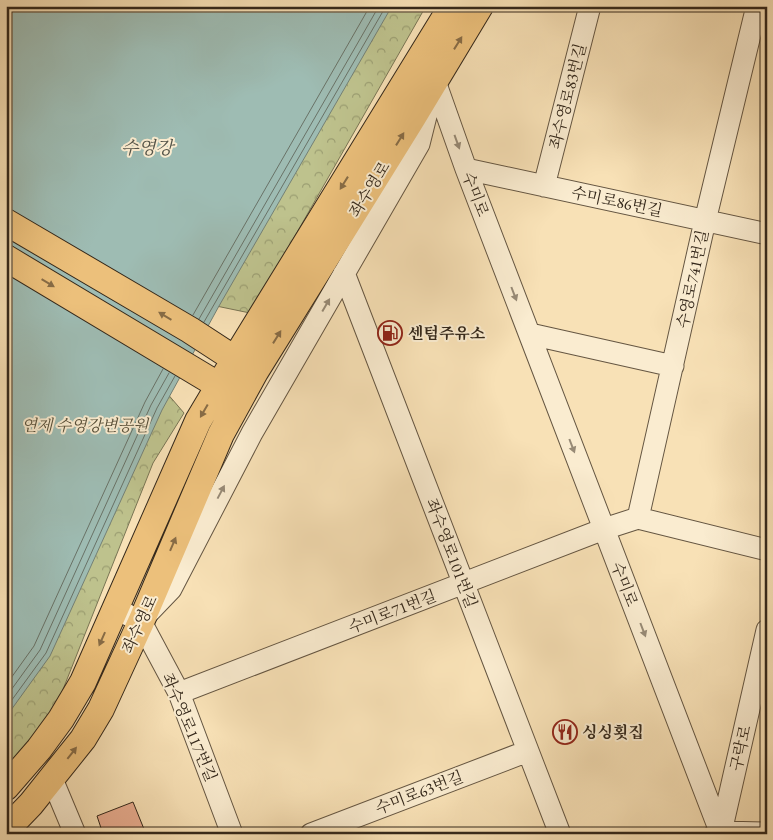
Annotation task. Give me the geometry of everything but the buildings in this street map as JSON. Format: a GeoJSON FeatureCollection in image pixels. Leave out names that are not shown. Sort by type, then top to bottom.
{"type":"FeatureCollection","features":[{"type":"Feature","properties":{"kind":"main road","name":"좌수영로"},"geometry":{"type":"LineString","coordinates":[[6,830],[52,779],[83,739],[100,709],[141,622],[221,434],[230,392],[452,6]]}},
{"type":"Feature","properties":{"kind":"main road","name":"좌수영로"},"geometry":{"type":"LineString","coordinates":[[245,365],[412,119],[480,6]]}},
{"type":"Feature","properties":{"kind":"main road"},"geometry":{"type":"LineString","coordinates":[[6,222],[245,365]]}},
{"type":"Feature","properties":{"kind":"main road"},"geometry":{"type":"LineString","coordinates":[[6,258],[230,392]]}},
{"type":"Feature","properties":{"kind":"main road","name":"좌수영로"},"geometry":{"type":"LineString","coordinates":[[6,786],[39,749],[61,719],[83,682],[198,421],[230,392]]}},
{"type":"Feature","properties":{"kind":"street","name":"좌수영로83번길"},"geometry":{"type":"LineString","coordinates":[[544,186],[590,6]]}},
{"type":"Feature","properties":{"kind":"street","name":"수영로741번길"},"geometry":{"type":"LineString","coordinates":[[638,518],[705,221],[757,6]]}},
{"type":"Feature","properties":{"kind":"street","name":"수미로"},"geometry":{"type":"LineString","coordinates":[[424,52],[466,169],[719,833]]}},
{"type":"Feature","properties":{"kind":"street"},"geometry":{"type":"LineString","coordinates":[[115,608],[141,622],[171,589],[252,433],[419,144],[435,79]]}},
{"type":"Feature","properties":{"kind":"street","name":"수미로86번길"},"geometry":{"type":"LineString","coordinates":[[466,169],[767,234]]}},
{"type":"Feature","properties":{"kind":"street","name":"좌수영로101번길"},"geometry":{"type":"LineString","coordinates":[[344,272],[560,834]]}},
{"type":"Feature","properties":{"kind":"street"},"geometry":{"type":"LineString","coordinates":[[530,334],[673,366]]}},
{"type":"Feature","properties":{"kind":"street"},"geometry":{"type":"LineString","coordinates":[[604,529],[638,518],[767,550]]}},
{"type":"Feature","properties":{"kind":"street","name":"수미로71번길"},"geometry":{"type":"LineString","coordinates":[[179,693],[604,529]]}},
{"type":"Feature","properties":{"kind":"street","name":"좌수영로117번길"},"geometry":{"type":"LineString","coordinates":[[141,622],[179,693],[232,834]]}},
{"type":"Feature","properties":{"kind":"street","name":"구락로"},"geometry":{"type":"LineString","coordinates":[[719,833],[767,630]]}},
{"type":"Feature","properties":{"kind":"street","name":"수미로63번길"},"geometry":{"type":"LineString","coordinates":[[311,834],[528,751]]}},
{"type":"Feature","properties":{"kind":"street"},"geometry":{"type":"LineString","coordinates":[[52,779],[75,834]]}},
{"type":"Feature","properties":{"kind":"street"},"geometry":{"type":"LineString","coordinates":[[719,833],[767,833]]}},
{"type":"Feature","properties":{"kind":"green space"},"geometry":{"type":"Polygon","coordinates":[[[373,6],[426,6],[259,299],[250,313],[192,301],[373,6]]]}},
{"type":"Feature","properties":{"kind":"green space","name":"연제 수영강변공원"},"geometry":{"type":"Polygon","coordinates":[[[6,284],[148,371],[184,413],[153,463],[50,722],[6,771],[6,284]]]}},
{"type":"Feature","properties":{"kind":"water","name":"수영강"},"geometry":{"type":"Polygon","coordinates":[[[6,6],[392,6],[219,306],[162,410],[50,656],[6,717],[6,6]]]}},
{"type":"Feature","properties":{"kind":"place","name":"센텀주유소"},"geometry":{"type":"Point","coordinates":[390,333]}},
{"type":"Feature","properties":{"kind":"place","name":"싱싱횟집"},"geometry":{"type":"Point","coordinates":[565,732]}}]}
